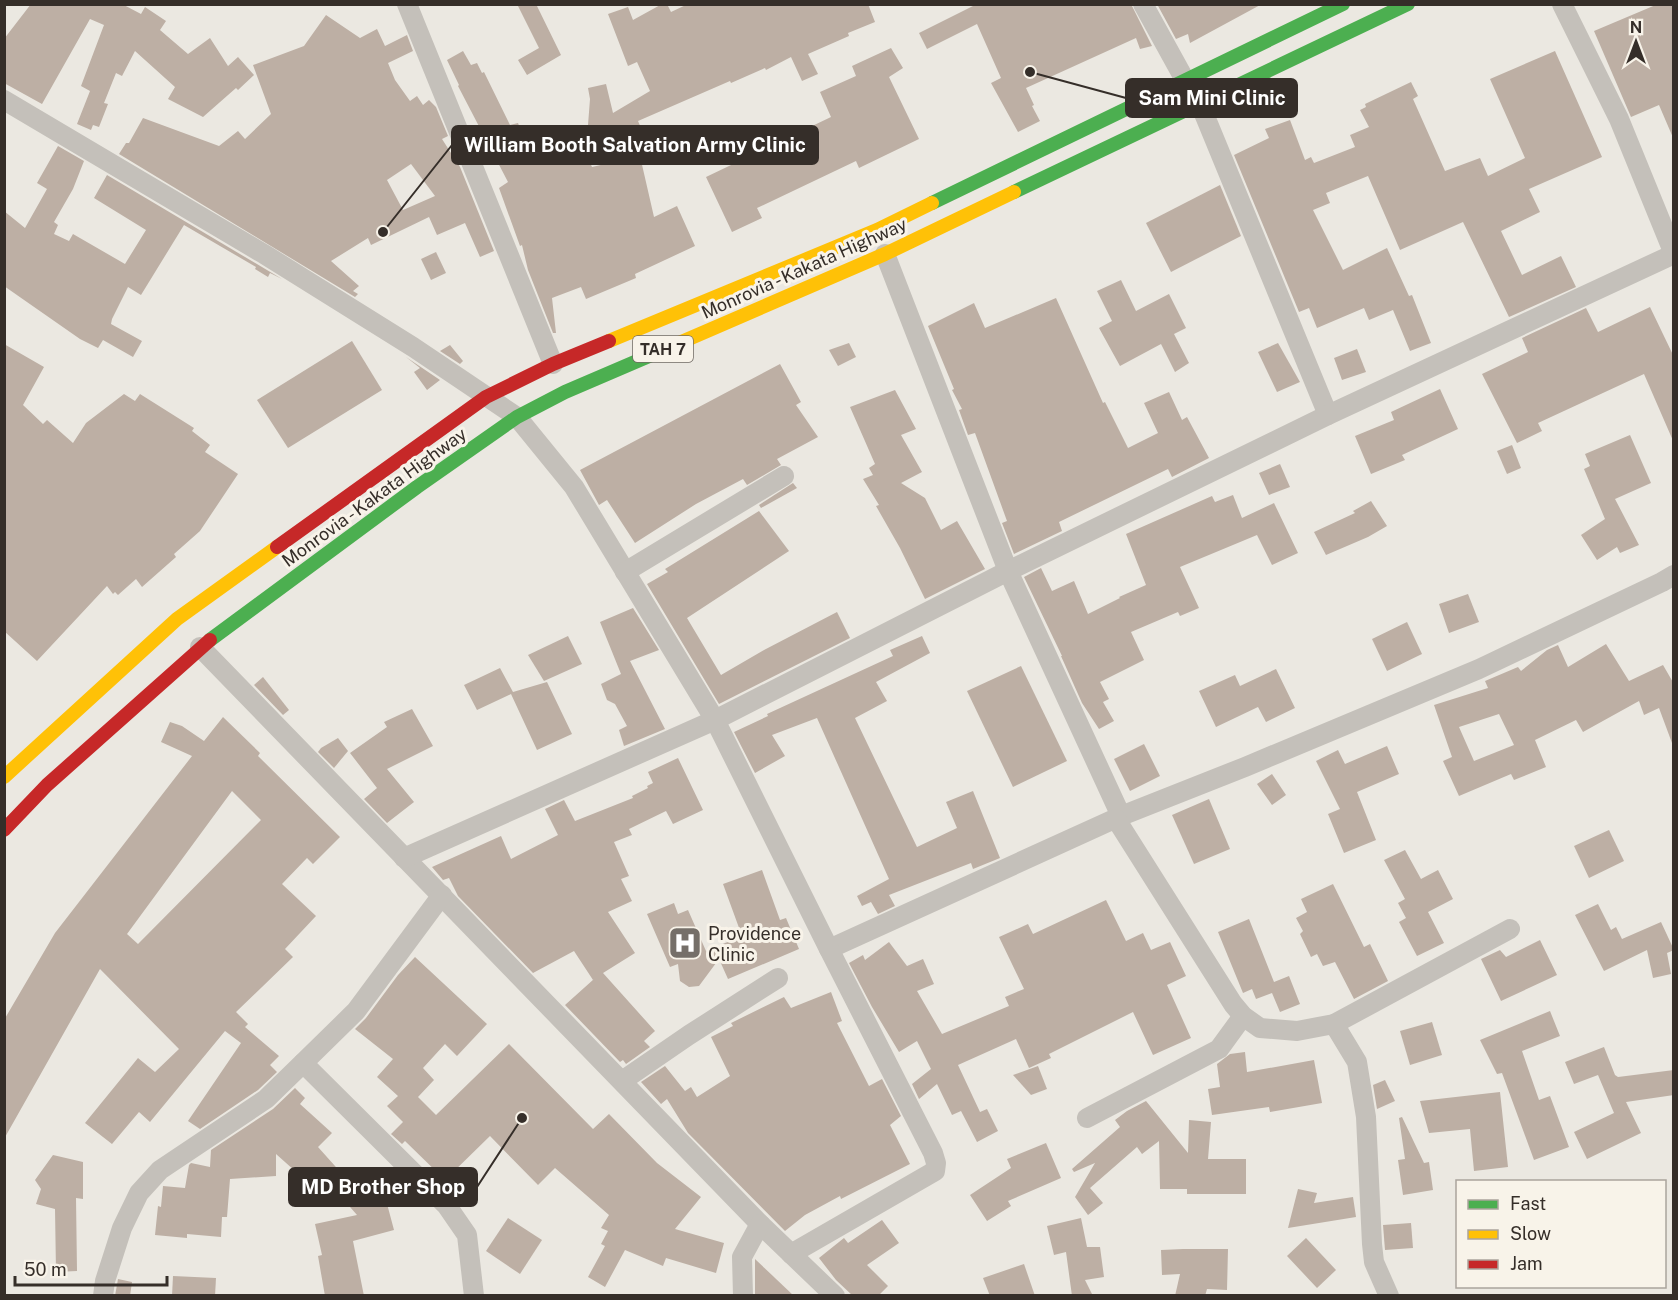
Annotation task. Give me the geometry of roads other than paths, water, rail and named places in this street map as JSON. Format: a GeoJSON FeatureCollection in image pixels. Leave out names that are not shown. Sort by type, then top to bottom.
{"type":"FeatureCollection","features":[{"type":"Feature","properties":{"kind":"highway","name":"Monrovia - Kakata Highway"},"geometry":{"type":"LineString","coordinates":[[4,777],[177,619],[486,397],[553,364],[877,230],[1343,4]]}},
{"type":"Feature","properties":{"kind":"highway","name":"Monrovia - Kakata Highway"},"geometry":{"type":"LineString","coordinates":[[4,830],[47,785],[200,647],[516,417],[565,392],[885,254],[1408,4]]}},
{"type":"Feature","properties":{"kind":"street"},"geometry":{"type":"LineString","coordinates":[[407,4],[553,364]]}},
{"type":"Feature","properties":{"kind":"street"},"geometry":{"type":"LineString","coordinates":[[1143,4],[1186,82]]}},
{"type":"Feature","properties":{"kind":"street"},"geometry":{"type":"LineString","coordinates":[[404,858],[715,720],[1008,571],[1328,415],[1674,254],[1619,119],[1562,4]]}},
{"type":"Feature","properties":{"kind":"street"},"geometry":{"type":"LineString","coordinates":[[4,100],[264,254],[413,347],[516,417],[574,487],[715,720],[936,1163],[935,1171],[791,1254]]}},
{"type":"Feature","properties":{"kind":"street"},"geometry":{"type":"LineString","coordinates":[[1200,104],[1328,415]]}},
{"type":"Feature","properties":{"kind":"street"},"geometry":{"type":"LineString","coordinates":[[885,254],[1008,571],[1119,818],[1233,1004],[1243,1016],[1260,1028],[1297,1031],[1334,1024],[1510,929]]}},
{"type":"Feature","properties":{"kind":"street"},"geometry":{"type":"LineString","coordinates":[[625,572],[784,476]]}},
{"type":"Feature","properties":{"kind":"street"},"geometry":{"type":"LineString","coordinates":[[829,949],[1119,818],[1479,669],[1674,575]]}},
{"type":"Feature","properties":{"kind":"street"},"geometry":{"type":"LineString","coordinates":[[200,647],[760,1224],[835,1296]]}},
{"type":"Feature","properties":{"kind":"street"},"geometry":{"type":"LineString","coordinates":[[103,1296],[105,1281],[122,1228],[140,1193],[160,1170],[266,1099],[356,1011],[442,895]]}},
{"type":"Feature","properties":{"kind":"street"},"geometry":{"type":"LineString","coordinates":[[622,1081],[688,1035],[778,978]]}},
{"type":"Feature","properties":{"kind":"street"},"geometry":{"type":"LineString","coordinates":[[1087,1118],[1219,1048],[1243,1016]]}},
{"type":"Feature","properties":{"kind":"street"},"geometry":{"type":"LineString","coordinates":[[1334,1024],[1357,1062],[1366,1117],[1374,1262],[1389,1296]]}},
{"type":"Feature","properties":{"kind":"street"},"geometry":{"type":"LineString","coordinates":[[303,1063],[447,1206],[467,1236],[474,1296]]}},
{"type":"Feature","properties":{"kind":"street"},"geometry":{"type":"LineString","coordinates":[[743,1296],[742,1257],[760,1224]]}},
{"type":"Feature","properties":{"kind":"place","name":"Sam Mini Clinic"},"geometry":{"type":"Point","coordinates":[1030,72]}},
{"type":"Feature","properties":{"kind":"place","name":"William Booth Salvation Army Clinic"},"geometry":{"type":"Point","coordinates":[383,232]}},
{"type":"Feature","properties":{"kind":"place","name":"Providence Clinic"},"geometry":{"type":"Point","coordinates":[685,943]}},
{"type":"Feature","properties":{"kind":"place","name":"MD Brother Shop"},"geometry":{"type":"Point","coordinates":[522,1118]}}]}
